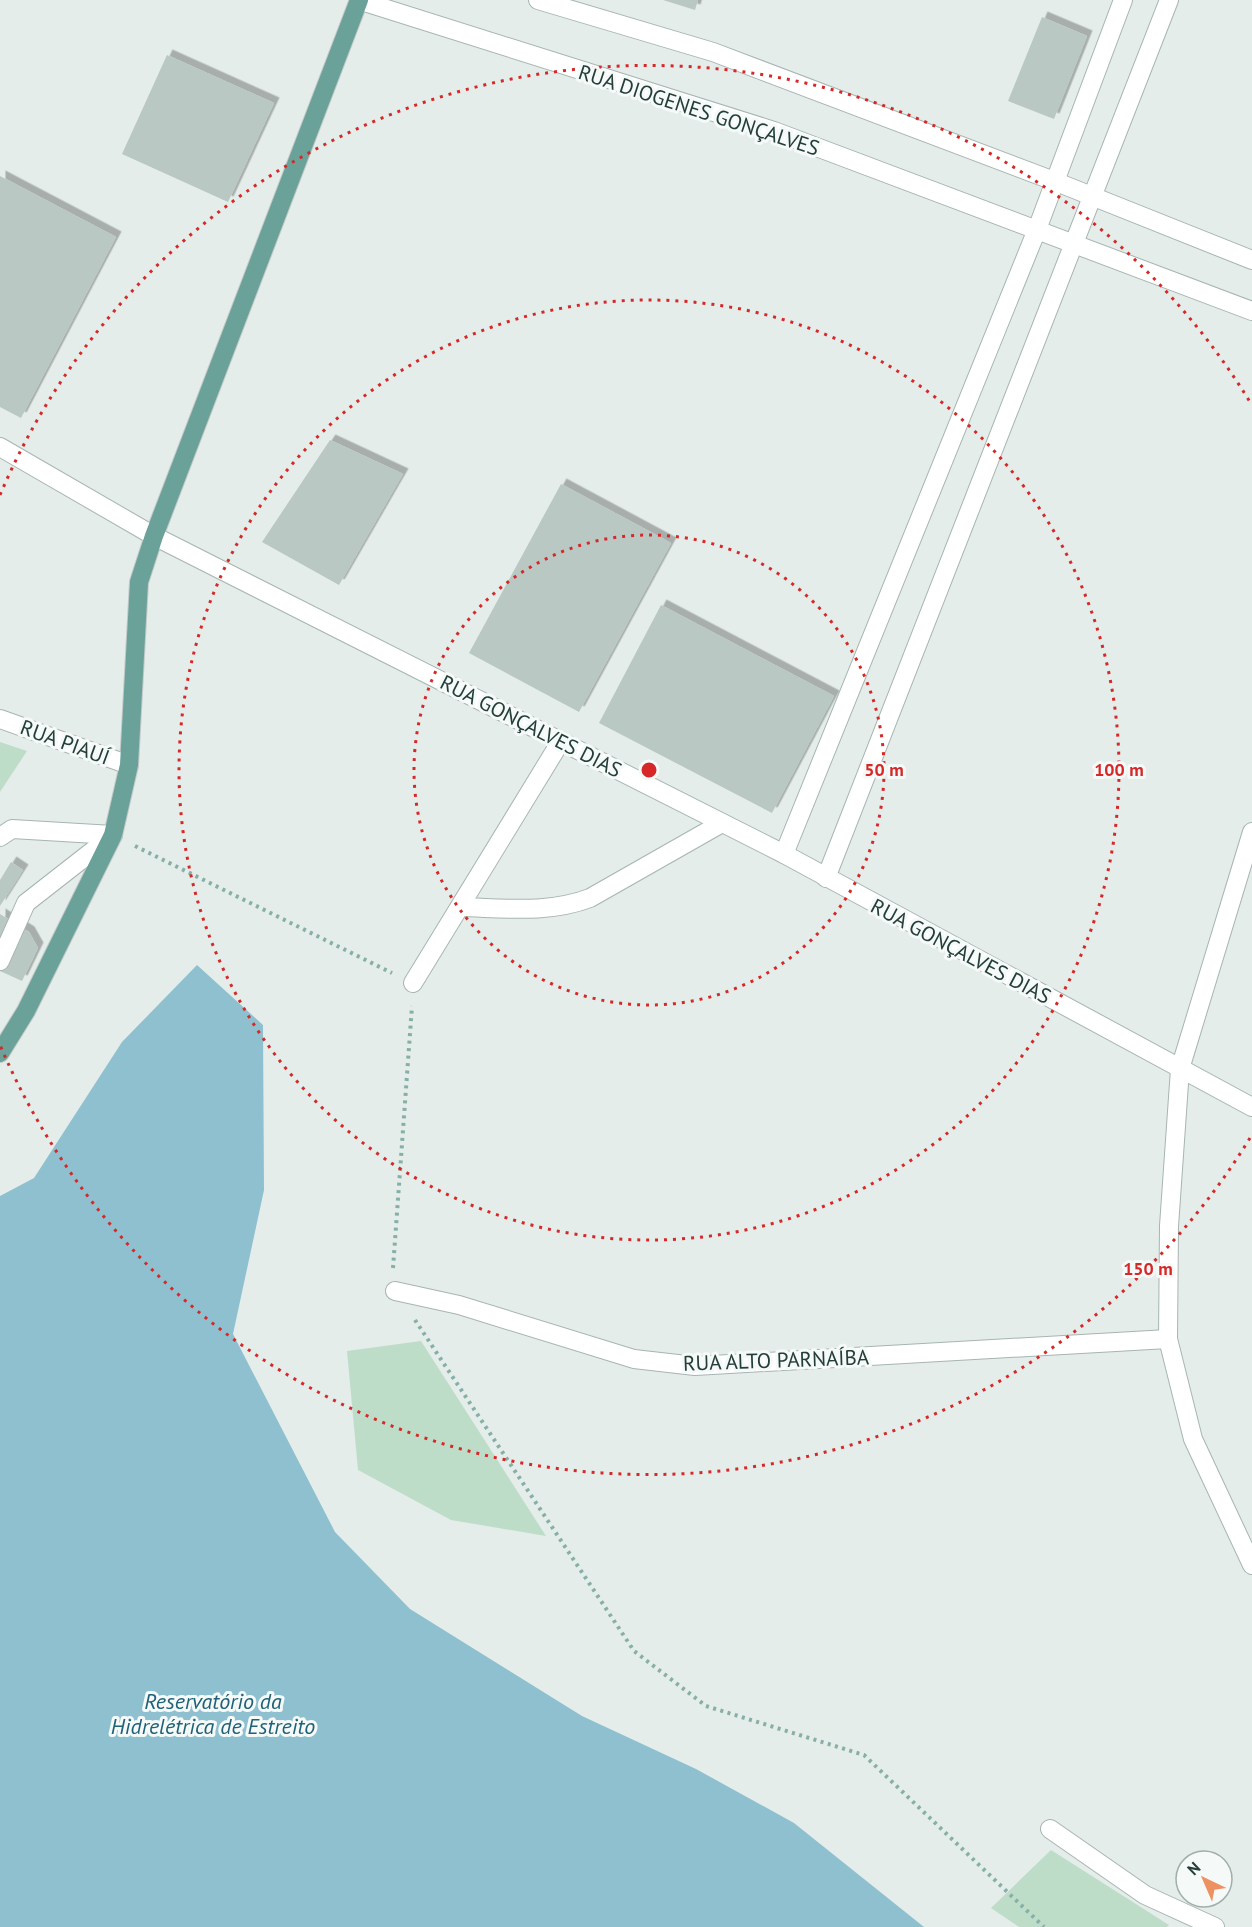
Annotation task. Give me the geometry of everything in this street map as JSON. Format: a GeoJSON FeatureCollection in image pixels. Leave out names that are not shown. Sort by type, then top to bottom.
{"type":"FeatureCollection","features":[{"type":"Feature","properties":{"kind":"main road"},"geometry":{"type":"LineString","coordinates":[[0,1053],[26,1011],[113,835],[129,765],[140,582],[154,536],[359,0]]}},
{"type":"Feature","properties":{"kind":"street","name":"RUA DIOGENES GONÇALVES"},"geometry":{"type":"LineString","coordinates":[[359,0],[774,131],[1036,232],[1252,311]]}},
{"type":"Feature","properties":{"kind":"street"},"geometry":{"type":"LineString","coordinates":[[538,0],[713,52],[1054,181],[1252,260]]}},
{"type":"Feature","properties":{"kind":"street"},"geometry":{"type":"LineString","coordinates":[[784,854],[1036,232],[1123,0]]}},
{"type":"Feature","properties":{"kind":"street"},"geometry":{"type":"LineString","coordinates":[[826,878],[1071,245],[1093,197],[1169,0]]}},
{"type":"Feature","properties":{"kind":"street","name":"RUA GONÇALVES DIAS"},"geometry":{"type":"LineString","coordinates":[[0,447],[154,536],[784,854],[1252,1107]]}},
{"type":"Feature","properties":{"kind":"street","name":"RUA PIAUÍ"},"geometry":{"type":"LineString","coordinates":[[0,718],[129,765]]}},
{"type":"Feature","properties":{"kind":"street"},"geometry":{"type":"LineString","coordinates":[[413,983],[561,741]]}},
{"type":"Feature","properties":{"kind":"street"},"geometry":{"type":"LineString","coordinates":[[460,907],[541,909],[567,907],[590,898],[722,823]]}},
{"type":"Feature","properties":{"kind":"street"},"geometry":{"type":"LineString","coordinates":[[0,837],[12,829],[113,835]]}},
{"type":"Feature","properties":{"kind":"street"},"geometry":{"type":"LineString","coordinates":[[1252,832],[1180,1069],[1169,1226],[1168,1339],[1193,1439],[1252,1565]]}},
{"type":"Feature","properties":{"kind":"street"},"geometry":{"type":"LineString","coordinates":[[0,962],[26,903],[113,835]]}},
{"type":"Feature","properties":{"kind":"street","name":"RUA ALTO PARNAÍBA"},"geometry":{"type":"LineString","coordinates":[[395,1291],[459,1305],[634,1359],[694,1366],[1168,1339]]}},
{"type":"Feature","properties":{"kind":"street"},"geometry":{"type":"LineString","coordinates":[[1050,1829],[1145,1895],[1215,1927]]}},
{"type":"Feature","properties":{"kind":"path"},"geometry":{"type":"LineString","coordinates":[[113,835],[413,983],[393,1275],[395,1291],[634,1651],[706,1706],[864,1755],[1044,1927]]}},
{"type":"Feature","properties":{"kind":"green space"},"geometry":{"type":"Polygon","coordinates":[[[0,742],[27,751],[0,792],[0,742]]]}},
{"type":"Feature","properties":{"kind":"green space"},"geometry":{"type":"Polygon","coordinates":[[[421,1341],[546,1536],[451,1520],[358,1470],[347,1351],[421,1341]]]}},
{"type":"Feature","properties":{"kind":"green space"},"geometry":{"type":"Polygon","coordinates":[[[1051,1850],[1169,1925],[1167,1927],[1019,1927],[991,1908],[1051,1850]]]}},
{"type":"Feature","properties":{"kind":"water","name":"Reservatório da Hidrelétrica de Estreito"},"geometry":{"type":"Polygon","coordinates":[[[197,965],[263,1025],[264,1190],[233,1334],[335,1532],[410,1609],[582,1716],[696,1769],[794,1823],[924,1927],[0,1927],[0,1196],[34,1178],[122,1042],[197,965]]]}},
{"type":"Feature","properties":{"kind":"building"},"geometry":{"type":"Polygon","coordinates":[[[663,0],[698,0],[695,10],[663,0]]]}},
{"type":"Feature","properties":{"kind":"building"},"geometry":{"type":"Polygon","coordinates":[[[1042,17],[1087,36],[1054,119],[1008,101],[1042,17]]]}},
{"type":"Feature","properties":{"kind":"building"},"geometry":{"type":"Polygon","coordinates":[[[167,55],[274,103],[228,202],[122,154],[167,55]]]}},
{"type":"Feature","properties":{"kind":"building"},"geometry":{"type":"Polygon","coordinates":[[[0,176],[116,237],[21,418],[0,407],[0,176]]]}},
{"type":"Feature","properties":{"kind":"building"},"geometry":{"type":"Polygon","coordinates":[[[330,440],[403,474],[339,585],[262,542],[330,440]]]}},
{"type":"Feature","properties":{"kind":"building"},"geometry":{"type":"Polygon","coordinates":[[[561,484],[671,543],[579,712],[469,653],[561,484]]]}},
{"type":"Feature","properties":{"kind":"building"},"geometry":{"type":"Polygon","coordinates":[[[661,605],[834,696],[772,813],[599,723],[661,605]]]}},
{"type":"Feature","properties":{"kind":"building"},"geometry":{"type":"Polygon","coordinates":[[[11,862],[23,870],[0,906],[0,880],[11,862]]]}},
{"type":"Feature","properties":{"kind":"building"},"geometry":{"type":"Polygon","coordinates":[[[0,914],[29,932],[38,948],[22,981],[0,971],[0,914]]]}}]}
